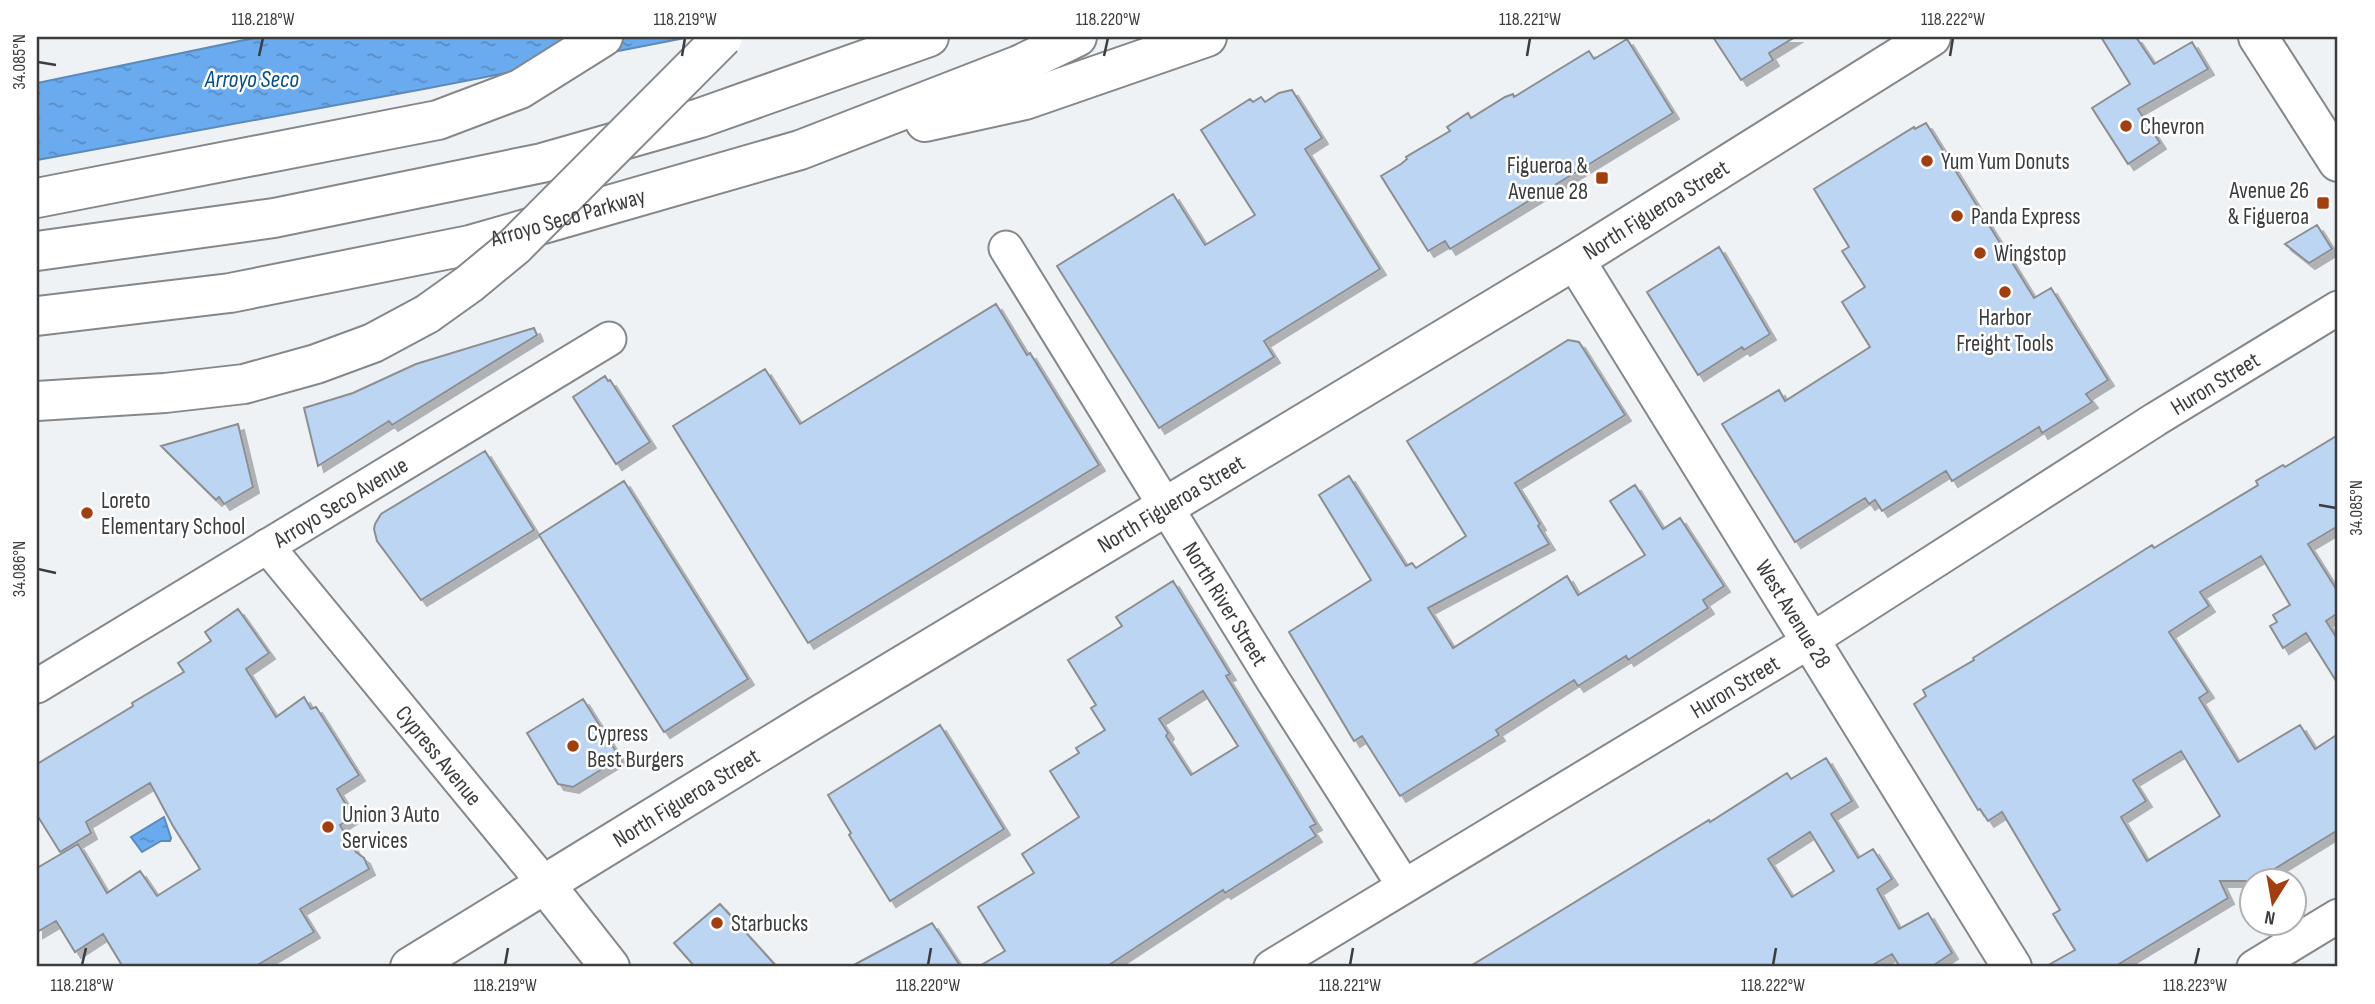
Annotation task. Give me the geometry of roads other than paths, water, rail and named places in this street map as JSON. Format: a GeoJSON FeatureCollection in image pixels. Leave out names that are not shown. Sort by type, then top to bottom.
{"type":"FeatureCollection","features":[{"type":"Feature","properties":{"kind":"main road"},"geometry":{"type":"LineString","coordinates":[[37,198],[438,120],[520,89],[603,37]]}},
{"type":"Feature","properties":{"kind":"main road"},"geometry":{"type":"LineString","coordinates":[[37,401],[165,393],[244,384],[316,364],[373,343],[427,314],[516,246],[723,37]]}},
{"type":"Feature","properties":{"kind":"main road"},"geometry":{"type":"LineString","coordinates":[[37,251],[274,218],[542,163],[700,118],[929,37]]}},
{"type":"Feature","properties":{"kind":"main road","name":"Arroyo Seco Parkway"},"geometry":{"type":"LineString","coordinates":[[37,316],[230,293],[470,245],[800,150],[1019,65],[1076,37]]}},
{"type":"Feature","properties":{"kind":"main road"},"geometry":{"type":"LineString","coordinates":[[800,150],[1025,100],[1207,37]]}},
{"type":"Feature","properties":{"kind":"main road","name":"North Figueroa Street"},"geometry":{"type":"LineString","coordinates":[[410,967],[544,883],[1575,260],[1931,37]]}},
{"type":"Feature","properties":{"kind":"main road"},"geometry":{"type":"LineString","coordinates":[[2258,37],[2338,162]]}},
{"type":"Feature","properties":{"kind":"main road","name":"West Avenue 28"},"geometry":{"type":"LineString","coordinates":[[1575,260],[2012,967]]}},
{"type":"Feature","properties":{"kind":"main road","name":"Cypress Avenue"},"geometry":{"type":"LineString","coordinates":[[544,883],[610,967]]}},
{"type":"Feature","properties":{"kind":"street","name":"North River Street"},"geometry":{"type":"LineString","coordinates":[[1006,247],[1274,682],[1404,886]]}},
{"type":"Feature","properties":{"kind":"street","name":"Huron Street"},"geometry":{"type":"LineString","coordinates":[[1271,967],[1810,641],[2156,419],[2338,308]]}},
{"type":"Feature","properties":{"kind":"street","name":"Arroyo Seco Avenue"},"geometry":{"type":"LineString","coordinates":[[37,686],[609,340]]}},
{"type":"Feature","properties":{"kind":"street","name":"Cypress Avenue"},"geometry":{"type":"LineString","coordinates":[[267,546],[544,883]]}},
{"type":"Feature","properties":{"kind":"street"},"geometry":{"type":"LineString","coordinates":[[2255,967],[2338,916]]}},
{"type":"Feature","properties":{"kind":"water","name":"Arroyo Seco"},"geometry":{"type":"Polygon","coordinates":[[[259,37],[690,37],[37,160],[37,83],[259,37]]]}},
{"type":"Feature","properties":{"kind":"water"},"geometry":{"type":"Polygon","coordinates":[[[164,817],[170,841],[161,841],[142,852],[131,837],[164,817]]]}},
{"type":"Feature","properties":{"kind":"place","name":"Chevron"},"geometry":{"type":"Point","coordinates":[2126,126]}},
{"type":"Feature","properties":{"kind":"place","name":"Yum Yum Donuts"},"geometry":{"type":"Point","coordinates":[1927,161]}},
{"type":"Feature","properties":{"kind":"place","name":"Figueroa & Avenue 28"},"geometry":{"type":"Point","coordinates":[1602,178]}},
{"type":"Feature","properties":{"kind":"place","name":"Avenue 26 & Figueroa"},"geometry":{"type":"Point","coordinates":[2323,203]}},
{"type":"Feature","properties":{"kind":"place","name":"Panda Express"},"geometry":{"type":"Point","coordinates":[1957,216]}},
{"type":"Feature","properties":{"kind":"place","name":"Wingstop"},"geometry":{"type":"Point","coordinates":[1980,253]}},
{"type":"Feature","properties":{"kind":"place","name":"Harbor Freight Tools"},"geometry":{"type":"Point","coordinates":[2005,292]}},
{"type":"Feature","properties":{"kind":"place","name":"Loreto Elementary School"},"geometry":{"type":"Point","coordinates":[87,513]}},
{"type":"Feature","properties":{"kind":"place","name":"Cypress Best Burgers"},"geometry":{"type":"Point","coordinates":[573,746]}},
{"type":"Feature","properties":{"kind":"place","name":"Union 3 Auto Services"},"geometry":{"type":"Point","coordinates":[328,827]}},
{"type":"Feature","properties":{"kind":"place","name":"Starbucks"},"geometry":{"type":"Point","coordinates":[717,923]}}]}
